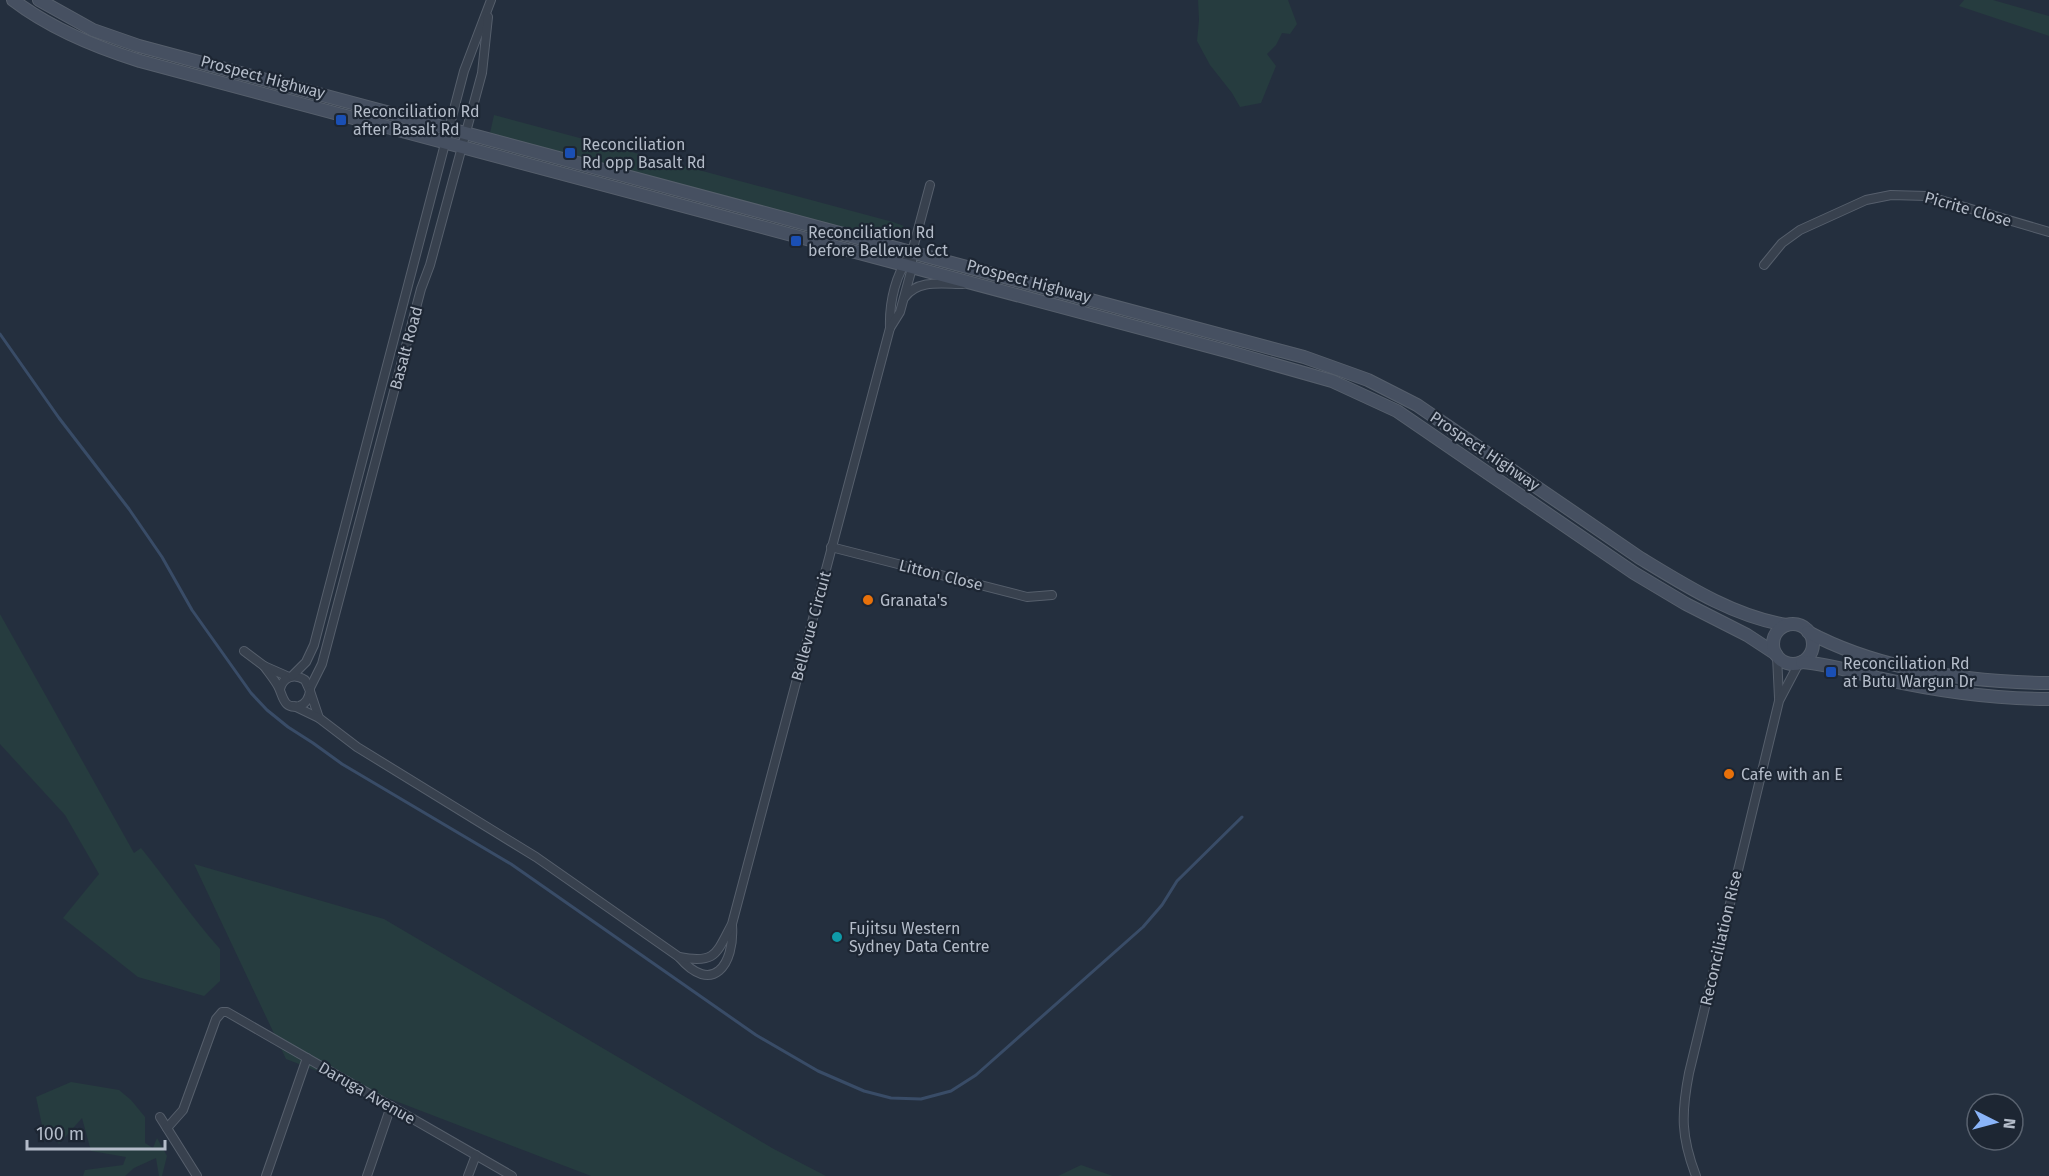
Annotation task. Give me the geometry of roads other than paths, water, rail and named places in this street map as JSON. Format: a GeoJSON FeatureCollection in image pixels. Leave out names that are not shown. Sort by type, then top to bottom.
{"type":"FeatureCollection","features":[{"type":"Feature","properties":{"kind":"main road","name":"Prospect Highway"},"geometry":{"type":"LineString","coordinates":[[13,0],[58,28],[114,53],[1317,376],[1382,402],[1407,417],[1634,573],[1686,604],[1748,635],[1776,655]]}},
{"type":"Feature","properties":{"kind":"main road","name":"Prospect Highway"},"geometry":{"type":"LineString","coordinates":[[39,0],[93,30],[138,46],[1304,357],[1368,380],[1417,405],[1666,574],[1747,615],[1762,621],[1786,625]]}},
{"type":"Feature","properties":{"kind":"main road"},"geometry":{"type":"LineString","coordinates":[[2049,683],[1994,681],[1901,666],[1843,650],[1797,624],[1786,625],[1777,632],[1773,644],[1776,655],[1787,663],[1821,663],[1882,679],[1952,692],[2049,699]]}},
{"type":"Feature","properties":{"kind":"main road"},"geometry":{"type":"LineString","coordinates":[[1801,662],[1812,651],[1812,640],[1808,632]]}},
{"type":"Feature","properties":{"kind":"street","name":"Basalt Road"},"geometry":{"type":"LineString","coordinates":[[290,676],[306,662],[314,645],[448,128],[464,71],[490,3]]}},
{"type":"Feature","properties":{"kind":"street","name":"Basalt Road"},"geometry":{"type":"LineString","coordinates":[[310,690],[322,664],[482,73],[490,3]]}},
{"type":"Feature","properties":{"kind":"street","name":"Bellevue Circuit"},"geometry":{"type":"LineString","coordinates":[[679,957],[701,960],[713,955],[732,924],[890,328],[890,310],[912,252],[930,185]]}},
{"type":"Feature","properties":{"kind":"street","name":"Picrite Close"},"geometry":{"type":"LineString","coordinates":[[1764,265],[1782,243],[1800,231],[1866,200],[1891,195],[1928,196],[2049,232]]}},
{"type":"Feature","properties":{"kind":"street","name":"Bellevue Circuit"},"geometry":{"type":"LineString","coordinates":[[890,328],[900,312],[907,266]]}},
{"type":"Feature","properties":{"kind":"street"},"geometry":{"type":"LineString","coordinates":[[902,302],[910,291],[921,285],[972,283]]}},
{"type":"Feature","properties":{"kind":"street"},"geometry":{"type":"LineString","coordinates":[[395,338],[408,342]]}},
{"type":"Feature","properties":{"kind":"street","name":"Litton Close"},"geometry":{"type":"LineString","coordinates":[[831,547],[1027,597],[1052,595]]}},
{"type":"Feature","properties":{"kind":"street"},"geometry":{"type":"LineString","coordinates":[[244,651],[264,666],[305,680],[319,718]]}},
{"type":"Feature","properties":{"kind":"street","name":"Reconciliation Rise"},"geometry":{"type":"LineString","coordinates":[[1776,655],[1779,701]]}},
{"type":"Feature","properties":{"kind":"street","name":"Reconciliation Rise"},"geometry":{"type":"LineString","coordinates":[[1696,1176],[1684,1139],[1683,1114],[1689,1073],[1779,701],[1801,662]]}},
{"type":"Feature","properties":{"kind":"street"},"geometry":{"type":"LineString","coordinates":[[264,666],[280,689],[285,703],[294,706],[304,704],[308,700],[310,690]]}},
{"type":"Feature","properties":{"kind":"street"},"geometry":{"type":"LineString","coordinates":[[280,689],[290,676]]}},
{"type":"Feature","properties":{"kind":"street","name":"Bellevue Circuit"},"geometry":{"type":"LineString","coordinates":[[294,706],[319,718],[357,747],[536,857],[679,957],[687,967],[701,975],[714,973],[726,964],[733,942],[732,924]]}},
{"type":"Feature","properties":{"kind":"street","name":"Daruga Avenue"},"geometry":{"type":"LineString","coordinates":[[167,1128],[183,1110],[216,1019],[222,1012],[234,1014],[307,1059],[512,1176]]}},
{"type":"Feature","properties":{"kind":"street"},"geometry":{"type":"LineString","coordinates":[[266,1176],[307,1059]]}},
{"type":"Feature","properties":{"kind":"street"},"geometry":{"type":"LineString","coordinates":[[367,1176],[391,1106]]}},
{"type":"Feature","properties":{"kind":"street"},"geometry":{"type":"LineString","coordinates":[[160,1117],[192,1174]]}},
{"type":"Feature","properties":{"kind":"street"},"geometry":{"type":"LineString","coordinates":[[468,1176],[476,1155]]}},
{"type":"Feature","properties":{"kind":"waterway"},"geometry":{"type":"LineString","coordinates":[[0,334],[59,418],[129,509],[162,557],[192,610],[251,693],[267,710],[342,764],[511,864],[756,1035],[818,1071],[864,1091],[891,1098],[921,1099],[951,1091],[976,1075],[1143,927],[1162,905],[1177,881],[1242,817]]}},
{"type":"Feature","properties":{"kind":"place","name":"Reconciliation Rd after Basalt Rd"},"geometry":{"type":"Point","coordinates":[341,120]}},
{"type":"Feature","properties":{"kind":"place","name":"Reconciliation Rd opp Basalt Rd"},"geometry":{"type":"Point","coordinates":[570,153]}},
{"type":"Feature","properties":{"kind":"place","name":"Reconciliation Rd before Bellevue Cct"},"geometry":{"type":"Point","coordinates":[796,241]}},
{"type":"Feature","properties":{"kind":"place","name":"Granata's"},"geometry":{"type":"Point","coordinates":[868,600]}},
{"type":"Feature","properties":{"kind":"place","name":"Reconciliation Rd at Butu Wargun Dr"},"geometry":{"type":"Point","coordinates":[1831,672]}},
{"type":"Feature","properties":{"kind":"place","name":"Cafe with an E"},"geometry":{"type":"Point","coordinates":[1729,774]}},
{"type":"Feature","properties":{"kind":"place","name":"Fujitsu Western Sydney Data Centre"},"geometry":{"type":"Point","coordinates":[837,937]}}]}
